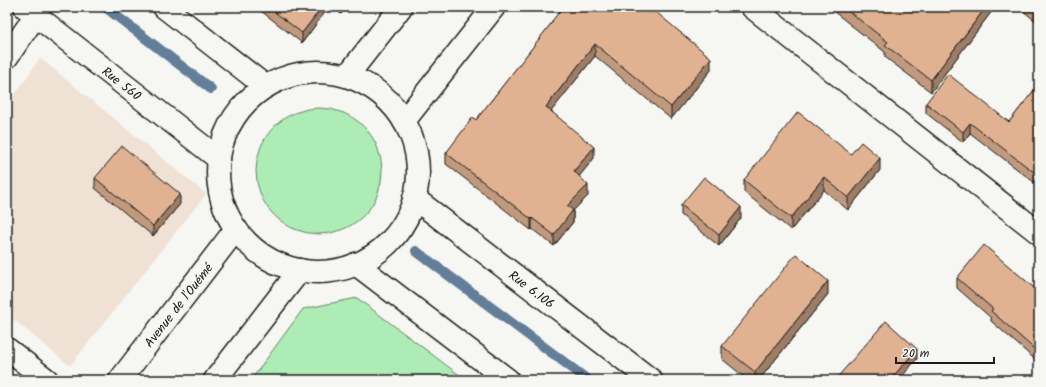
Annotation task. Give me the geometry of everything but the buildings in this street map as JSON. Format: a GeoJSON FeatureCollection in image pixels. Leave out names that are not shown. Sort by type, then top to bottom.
{"type":"FeatureCollection","features":[{"type":"Feature","properties":{"kind":"main road"},"geometry":{"type":"LineString","coordinates":[[164,7],[265,86]]}},
{"type":"Feature","properties":{"kind":"main road"},"geometry":{"type":"LineString","coordinates":[[347,76],[401,7]]}},
{"type":"Feature","properties":{"kind":"main road"},"geometry":{"type":"LineString","coordinates":[[404,121],[494,7]]}},
{"type":"Feature","properties":{"kind":"main road"},"geometry":{"type":"LineString","coordinates":[[752,7],[1039,233]]}},
{"type":"Feature","properties":{"kind":"main road"},"geometry":{"type":"LineString","coordinates":[[7,57],[31,11]]}},
{"type":"Feature","properties":{"kind":"main road","name":"Rue 560"},"geometry":{"type":"LineString","coordinates":[[31,11],[219,159]]}},
{"type":"Feature","properties":{"kind":"main road"},"geometry":{"type":"LineString","coordinates":[[328,72],[347,76],[380,93],[389,101],[404,121],[410,133],[417,159],[418,172],[414,198],[406,219],[393,238],[376,254],[356,264],[329,271],[309,272],[281,265],[264,256],[249,244],[236,229],[226,211],[218,180],[219,159],[224,137],[234,117],[248,100],[265,86],[291,74],[328,72]]}},
{"type":"Feature","properties":{"kind":"main road","name":"Rue 6.106"},"geometry":{"type":"LineString","coordinates":[[414,198],[651,380]]}},
{"type":"Feature","properties":{"kind":"main road","name":"Avenue de l'Ouémé"},"geometry":{"type":"LineString","coordinates":[[120,380],[236,229]]}},
{"type":"Feature","properties":{"kind":"main road"},"geometry":{"type":"LineString","coordinates":[[356,264],[508,380]]}},
{"type":"Feature","properties":{"kind":"main road"},"geometry":{"type":"LineString","coordinates":[[215,380],[300,270]]}},
{"type":"Feature","properties":{"kind":"main road"},"geometry":{"type":"LineString","coordinates":[[7,349],[47,380]]}},
{"type":"Feature","properties":{"kind":"shaded area"},"geometry":{"type":"Polygon","coordinates":[[[40,58],[206,194],[70,366],[7,314],[7,106],[40,58]]]}},
{"type":"Feature","properties":{"kind":"green space"},"geometry":{"type":"Polygon","coordinates":[[[319,108],[331,109],[343,113],[359,122],[368,131],[377,147],[381,159],[381,183],[377,195],[368,211],[359,220],[343,229],[331,233],[319,234],[307,233],[295,229],[279,220],[270,211],[261,195],[257,183],[256,171],[257,159],[261,147],[270,131],[279,122],[295,113],[307,109],[319,108]]]}},
{"type":"Feature","properties":{"kind":"green space"},"geometry":{"type":"Polygon","coordinates":[[[357,298],[466,380],[251,380],[303,309],[357,298]]]}},
{"type":"Feature","properties":{"kind":"waterway"},"geometry":{"type":"LineString","coordinates":[[105,7],[211,89]]}},
{"type":"Feature","properties":{"kind":"waterway"},"geometry":{"type":"LineString","coordinates":[[416,251],[588,380]]}}]}
